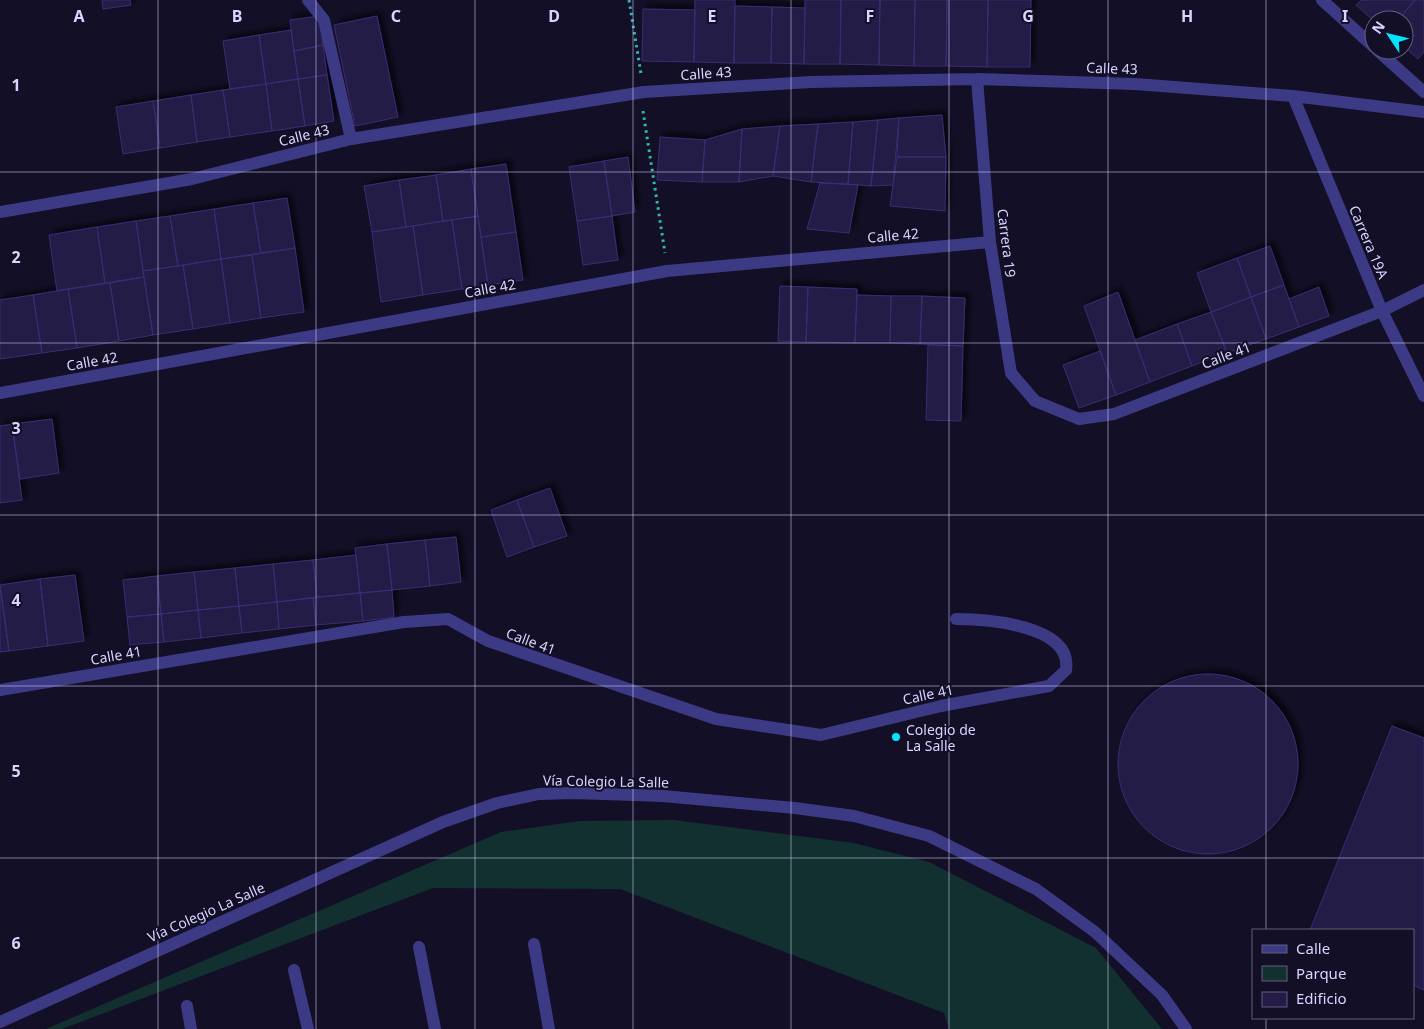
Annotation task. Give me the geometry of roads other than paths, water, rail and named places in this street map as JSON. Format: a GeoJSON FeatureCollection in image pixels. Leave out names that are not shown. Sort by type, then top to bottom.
{"type":"FeatureCollection","features":[{"type":"Feature","properties":{"kind":"street"},"geometry":{"type":"LineString","coordinates":[[308,0],[324,20],[351,139]]}},
{"type":"Feature","properties":{"kind":"street"},"geometry":{"type":"LineString","coordinates":[[1322,0],[1364,38]]}},
{"type":"Feature","properties":{"kind":"street"},"geometry":{"type":"LineString","coordinates":[[1388,60],[1424,92]]}},
{"type":"Feature","properties":{"kind":"street","name":"Calle 43"},"geometry":{"type":"LineString","coordinates":[[0,212],[192,178],[351,139],[642,92],[810,82],[977,79],[1135,84],[1293,96],[1424,112]]}},
{"type":"Feature","properties":{"kind":"street","name":"Carrera 19"},"geometry":{"type":"LineString","coordinates":[[977,79],[990,242],[1011,373],[1035,401]]}},
{"type":"Feature","properties":{"kind":"street","name":"Carrera 19A"},"geometry":{"type":"LineString","coordinates":[[1293,96],[1382,311],[1424,396]]}},
{"type":"Feature","properties":{"kind":"street","name":"Calle 42"},"geometry":{"type":"LineString","coordinates":[[0,393],[667,271],[990,242]]}},
{"type":"Feature","properties":{"kind":"street","name":"Calle 41"},"geometry":{"type":"LineString","coordinates":[[1035,401],[1079,419],[1114,414],[1382,311],[1424,290]]}},
{"type":"Feature","properties":{"kind":"street","name":"Calle 41"},"geometry":{"type":"LineString","coordinates":[[0,690],[404,622],[448,619],[488,641],[716,719],[821,735],[942,706],[1049,686],[1066,670],[1066,656],[1058,644],[1022,626],[988,619],[956,619]]}},
{"type":"Feature","properties":{"kind":"street","name":"Vía Colegio La Salle"},"geometry":{"type":"LineString","coordinates":[[0,1022],[443,822],[497,803],[539,794],[574,793],[663,796],[795,808],[854,816],[929,836],[1036,889],[1095,932],[1162,995],[1186,1029]]}},
{"type":"Feature","properties":{"kind":"street"},"geometry":{"type":"LineString","coordinates":[[534,944],[549,1029]]}},
{"type":"Feature","properties":{"kind":"street"},"geometry":{"type":"LineString","coordinates":[[419,947],[435,1029]]}},
{"type":"Feature","properties":{"kind":"street"},"geometry":{"type":"LineString","coordinates":[[294,970],[308,1029]]}},
{"type":"Feature","properties":{"kind":"street"},"geometry":{"type":"LineString","coordinates":[[187,1006],[191,1029]]}},
{"type":"Feature","properties":{"kind":"place","name":"Colegio de La Salle"},"geometry":{"type":"Point","coordinates":[896,737]}}]}
